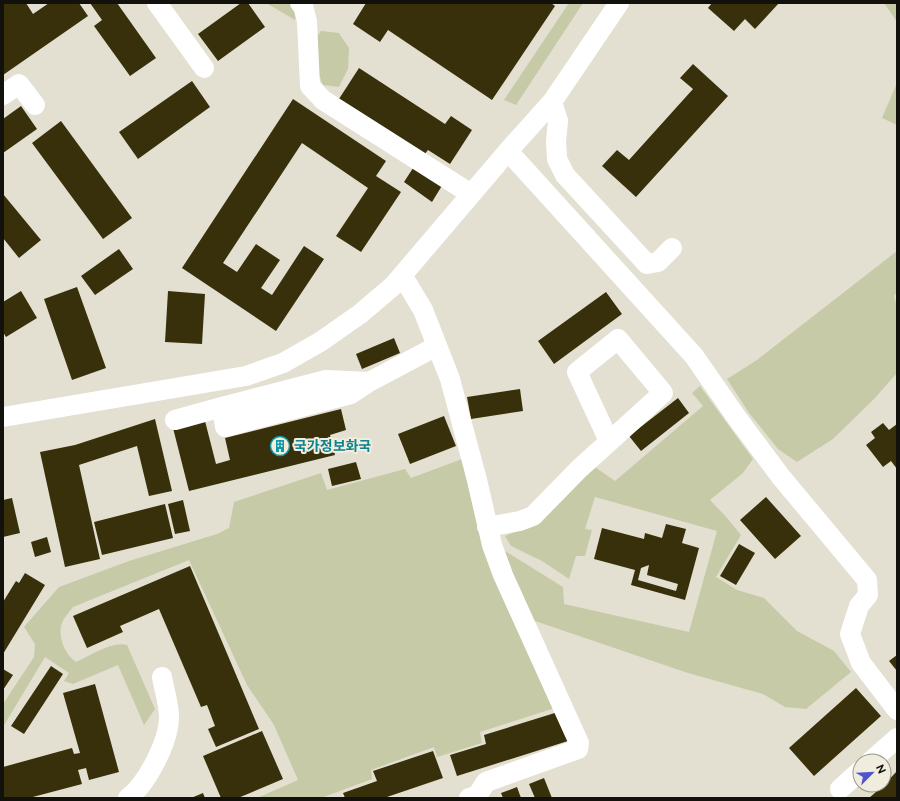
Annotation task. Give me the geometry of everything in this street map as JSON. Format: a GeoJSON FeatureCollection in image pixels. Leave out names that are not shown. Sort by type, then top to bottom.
{"type":"FeatureCollection","features":[{"type":"Feature","properties":{"kind":"street"},"geometry":{"type":"LineString","coordinates":[[157,3],[204,68]]}},
{"type":"Feature","properties":{"kind":"street"},"geometry":{"type":"LineString","coordinates":[[300,3],[303,6],[307,21],[310,86],[323,100],[471,194]]}},
{"type":"Feature","properties":{"kind":"street"},"geometry":{"type":"LineString","coordinates":[[3,417],[246,376],[283,363],[320,342],[360,314],[393,286],[508,151],[552,102],[619,3]]}},
{"type":"Feature","properties":{"kind":"street"},"geometry":{"type":"LineString","coordinates":[[3,95],[19,84],[35,105]]}},
{"type":"Feature","properties":{"kind":"street"},"geometry":{"type":"LineString","coordinates":[[552,102],[558,121],[556,141],[557,159],[565,175],[647,264],[658,262],[672,248]]}},
{"type":"Feature","properties":{"kind":"street"},"geometry":{"type":"LineString","coordinates":[[508,151],[694,356],[737,418],[781,477],[867,580],[868,595],[859,606],[850,634],[861,663],[897,710]]}},
{"type":"Feature","properties":{"kind":"street"},"geometry":{"type":"LineString","coordinates":[[402,275],[423,310],[450,379],[492,545],[503,575],[579,743],[578,749],[486,782],[477,796],[469,798]]}},
{"type":"Feature","properties":{"kind":"street"},"geometry":{"type":"LineString","coordinates":[[488,527],[520,521],[533,516],[579,469],[610,441],[663,393],[618,339],[577,372],[610,441]]}},
{"type":"Feature","properties":{"kind":"street"},"geometry":{"type":"LineString","coordinates":[[175,420],[326,380],[369,382],[437,346]]}},
{"type":"Feature","properties":{"kind":"street"},"geometry":{"type":"LineString","coordinates":[[128,798],[138,791],[157,759],[165,740],[169,717],[162,677]]}},
{"type":"Feature","properties":{"kind":"street"},"geometry":{"type":"LineString","coordinates":[[880,753],[897,738]]}},
{"type":"Feature","properties":{"kind":"street"},"geometry":{"type":"LineString","coordinates":[[840,789],[852,778]]}},
{"type":"Feature","properties":{"kind":"green space"},"geometry":{"type":"Polygon","coordinates":[[[266,3],[296,3],[298,5],[295,20],[266,3]]]}},
{"type":"Feature","properties":{"kind":"green space"},"geometry":{"type":"Polygon","coordinates":[[[569,3],[583,3],[516,105],[504,100],[569,3]]]}},
{"type":"Feature","properties":{"kind":"green space"},"geometry":{"type":"Polygon","coordinates":[[[884,3],[897,3],[897,22],[884,3]]]}},
{"type":"Feature","properties":{"kind":"green space"},"geometry":{"type":"Polygon","coordinates":[[[321,31],[339,33],[349,48],[348,69],[339,87],[323,85],[315,64],[313,42],[321,31]]]}},
{"type":"Feature","properties":{"kind":"green space"},"geometry":{"type":"Polygon","coordinates":[[[897,83],[897,125],[882,118],[897,83]]]}},
{"type":"Feature","properties":{"kind":"green space"},"geometry":{"type":"Polygon","coordinates":[[[897,251],[897,292],[894,296],[897,307],[897,373],[874,399],[833,439],[797,462],[778,449],[749,413],[727,379],[757,360],[897,251]]]}},
{"type":"Feature","properties":{"kind":"green space"},"geometry":{"type":"Polygon","coordinates":[[[700,386],[753,459],[743,473],[710,500],[741,535],[716,577],[737,590],[764,598],[797,631],[834,651],[851,672],[806,709],[785,707],[763,694],[688,673],[532,620],[501,556],[505,551],[563,587],[564,604],[689,632],[717,531],[595,497],[585,529],[592,530],[585,556],[576,556],[569,579],[542,561],[511,546],[505,536],[535,524],[595,467],[615,481],[703,406],[692,393],[700,386]]]}},
{"type":"Feature","properties":{"kind":"green space"},"geometry":{"type":"Polygon","coordinates":[[[462,459],[476,521],[493,571],[555,708],[480,732],[482,743],[437,757],[434,747],[371,770],[372,779],[321,798],[257,798],[298,780],[274,725],[247,685],[189,560],[73,607],[62,623],[61,639],[63,645],[68,655],[76,662],[108,647],[121,644],[127,645],[155,709],[144,725],[118,665],[73,684],[64,681],[69,673],[45,657],[3,727],[3,704],[34,657],[35,644],[24,627],[59,587],[129,561],[217,534],[229,528],[234,502],[321,473],[327,490],[405,469],[411,478],[462,459]]]}},
{"type":"Feature","properties":{"kind":"building"},"geometry":{"type":"Polygon","coordinates":[[[3,3],[26,3],[33,14],[49,3],[79,3],[88,16],[3,75],[3,3]]]}},
{"type":"Feature","properties":{"kind":"building"},"geometry":{"type":"Polygon","coordinates":[[[90,3],[117,3],[156,58],[130,76],[94,26],[102,20],[90,3]]]}},
{"type":"Feature","properties":{"kind":"building"},"geometry":{"type":"Polygon","coordinates":[[[241,3],[248,3],[265,27],[218,61],[198,34],[241,3]]]}},
{"type":"Feature","properties":{"kind":"building"},"geometry":{"type":"Polygon","coordinates":[[[366,3],[551,3],[555,6],[492,100],[388,30],[380,42],[353,24],[366,3]]]}},
{"type":"Feature","properties":{"kind":"building"},"geometry":{"type":"Polygon","coordinates":[[[712,3],[779,3],[755,29],[745,19],[734,31],[708,8],[712,3]]]}},
{"type":"Feature","properties":{"kind":"building"},"geometry":{"type":"Polygon","coordinates":[[[693,64],[728,96],[636,197],[602,166],[617,150],[629,160],[693,89],[680,78],[693,64]]]}},
{"type":"Feature","properties":{"kind":"building"},"geometry":{"type":"Polygon","coordinates":[[[359,68],[445,124],[451,116],[472,130],[450,164],[428,150],[424,155],[337,102],[359,68]]]}},
{"type":"Feature","properties":{"kind":"building"},"geometry":{"type":"Polygon","coordinates":[[[192,81],[210,107],[138,159],[119,132],[192,81]]]}},
{"type":"Feature","properties":{"kind":"building"},"geometry":{"type":"Polygon","coordinates":[[[293,99],[386,161],[376,176],[401,192],[361,252],[336,236],[368,188],[302,143],[223,263],[237,272],[256,244],[280,260],[261,288],[272,295],[304,246],[324,259],[276,331],[182,268],[293,99]]]}},
{"type":"Feature","properties":{"kind":"building"},"geometry":{"type":"Polygon","coordinates":[[[21,106],[37,129],[3,153],[3,119],[21,106]]]}},
{"type":"Feature","properties":{"kind":"building"},"geometry":{"type":"Polygon","coordinates":[[[61,121],[132,218],[103,239],[32,143],[61,121]]]}},
{"type":"Feature","properties":{"kind":"building"},"geometry":{"type":"Polygon","coordinates":[[[415,165],[443,184],[432,202],[404,182],[415,165]]]}},
{"type":"Feature","properties":{"kind":"building"},"geometry":{"type":"Polygon","coordinates":[[[3,194],[41,240],[19,258],[3,238],[3,194]]]}},
{"type":"Feature","properties":{"kind":"building"},"geometry":{"type":"Polygon","coordinates":[[[119,249],[133,269],[95,295],[81,276],[119,249]]]}},
{"type":"Feature","properties":{"kind":"building"},"geometry":{"type":"Polygon","coordinates":[[[77,287],[106,368],[72,380],[44,299],[77,287]]]}},
{"type":"Feature","properties":{"kind":"building"},"geometry":{"type":"Polygon","coordinates":[[[21,291],[37,318],[6,337],[3,332],[3,302],[21,291]]]}},
{"type":"Feature","properties":{"kind":"building"},"geometry":{"type":"Polygon","coordinates":[[[168,291],[205,294],[202,344],[165,342],[168,291]]]}},
{"type":"Feature","properties":{"kind":"building"},"geometry":{"type":"Polygon","coordinates":[[[606,292],[622,314],[554,364],[538,341],[606,292]]]}},
{"type":"Feature","properties":{"kind":"building"},"geometry":{"type":"Polygon","coordinates":[[[394,338],[400,353],[362,369],[356,354],[394,338]]]}},
{"type":"Feature","properties":{"kind":"building"},"geometry":{"type":"Polygon","coordinates":[[[520,389],[523,411],[471,419],[467,397],[520,389]]]}},
{"type":"Feature","properties":{"kind":"building"},"geometry":{"type":"Polygon","coordinates":[[[678,398],[689,413],[641,451],[629,436],[678,398]]]}},
{"type":"Feature","properties":{"kind":"building","name":"국가정보화국"},"geometry":{"type":"Polygon","coordinates":[[[341,409],[346,430],[330,435],[335,455],[189,491],[173,428],[205,421],[216,464],[230,460],[225,438],[341,409]]]}},
{"type":"Feature","properties":{"kind":"building"},"geometry":{"type":"Polygon","coordinates":[[[444,416],[456,446],[410,464],[398,434],[444,416]]]}},
{"type":"Feature","properties":{"kind":"building"},"geometry":{"type":"Polygon","coordinates":[[[155,419],[172,491],[149,496],[137,446],[79,465],[100,559],[65,567],[40,452],[75,445],[155,419]]]}},
{"type":"Feature","properties":{"kind":"building"},"geometry":{"type":"Polygon","coordinates":[[[883,423],[889,430],[897,424],[897,469],[891,461],[883,467],[866,445],[875,438],[871,432],[883,423]]]}},
{"type":"Feature","properties":{"kind":"building"},"geometry":{"type":"Polygon","coordinates":[[[356,462],[361,479],[332,486],[328,469],[356,462]]]}},
{"type":"Feature","properties":{"kind":"building"},"geometry":{"type":"Polygon","coordinates":[[[766,497],[801,536],[775,559],[740,520],[766,497]]]}},
{"type":"Feature","properties":{"kind":"building"},"geometry":{"type":"Polygon","coordinates":[[[12,498],[20,533],[3,537],[3,500],[12,498]]]}},
{"type":"Feature","properties":{"kind":"building"},"geometry":{"type":"Polygon","coordinates":[[[183,500],[190,531],[175,534],[168,504],[183,500]]]}},
{"type":"Feature","properties":{"kind":"building"},"geometry":{"type":"Polygon","coordinates":[[[165,504],[173,538],[102,555],[94,522],[165,504]]]}},
{"type":"Feature","properties":{"kind":"building"},"geometry":{"type":"Polygon","coordinates":[[[666,524],[686,529],[682,543],[699,548],[685,600],[631,585],[635,570],[594,559],[602,528],[644,539],[645,533],[662,538],[666,524]],[[649,565],[641,568],[638,580],[676,591],[678,584],[647,575],[649,565]]]}},
{"type":"Feature","properties":{"kind":"building"},"geometry":{"type":"Polygon","coordinates":[[[47,537],[51,552],[35,557],[31,542],[47,537]]]}},
{"type":"Feature","properties":{"kind":"building"},"geometry":{"type":"Polygon","coordinates":[[[739,544],[755,553],[736,585],[720,576],[739,544]]]}},
{"type":"Feature","properties":{"kind":"building"},"geometry":{"type":"Polygon","coordinates":[[[190,566],[259,729],[216,747],[208,729],[215,726],[207,705],[201,707],[159,609],[120,626],[123,632],[87,648],[73,616],[190,566]]]}},
{"type":"Feature","properties":{"kind":"building"},"geometry":{"type":"Polygon","coordinates":[[[25,573],[45,585],[3,654],[3,602],[16,581],[19,583],[25,573]]]}},
{"type":"Feature","properties":{"kind":"building"},"geometry":{"type":"Polygon","coordinates":[[[897,655],[897,671],[889,661],[897,655]]]}},
{"type":"Feature","properties":{"kind":"building"},"geometry":{"type":"Polygon","coordinates":[[[51,666],[63,674],[24,734],[11,726],[51,666]]]}},
{"type":"Feature","properties":{"kind":"building"},"geometry":{"type":"Polygon","coordinates":[[[3,669],[13,675],[3,690],[3,669]]]}},
{"type":"Feature","properties":{"kind":"building"},"geometry":{"type":"Polygon","coordinates":[[[95,684],[119,772],[89,780],[86,768],[78,770],[82,784],[29,798],[3,798],[3,767],[72,748],[74,754],[80,753],[63,693],[95,684]]]}},
{"type":"Feature","properties":{"kind":"building"},"geometry":{"type":"Polygon","coordinates":[[[856,688],[881,716],[814,776],[789,748],[856,688]]]}},
{"type":"Feature","properties":{"kind":"building"},"geometry":{"type":"Polygon","coordinates":[[[558,712],[568,741],[457,776],[450,755],[486,744],[484,735],[558,712]]]}},
{"type":"Feature","properties":{"kind":"building"},"geometry":{"type":"Polygon","coordinates":[[[262,731],[283,779],[238,798],[221,798],[203,756],[262,731]]]}},
{"type":"Feature","properties":{"kind":"building"},"geometry":{"type":"Polygon","coordinates":[[[433,751],[443,778],[384,798],[345,798],[343,793],[377,781],[373,771],[433,751]]]}},
{"type":"Feature","properties":{"kind":"building"},"geometry":{"type":"Polygon","coordinates":[[[897,771],[897,798],[869,798],[875,793],[892,793],[892,776],[897,771]]]}},
{"type":"Feature","properties":{"kind":"building"},"geometry":{"type":"Polygon","coordinates":[[[544,778],[552,798],[535,798],[529,784],[544,778]]]}},
{"type":"Feature","properties":{"kind":"building"},"geometry":{"type":"Polygon","coordinates":[[[517,787],[521,798],[503,798],[501,793],[517,787]]]}},
{"type":"Feature","properties":{"kind":"building"},"geometry":{"type":"Polygon","coordinates":[[[203,793],[205,798],[191,798],[203,793]]]}},
{"type":"Feature","properties":{"kind":"place","name":"국가정보화국"},"geometry":{"type":"Point","coordinates":[280,446]}}]}
